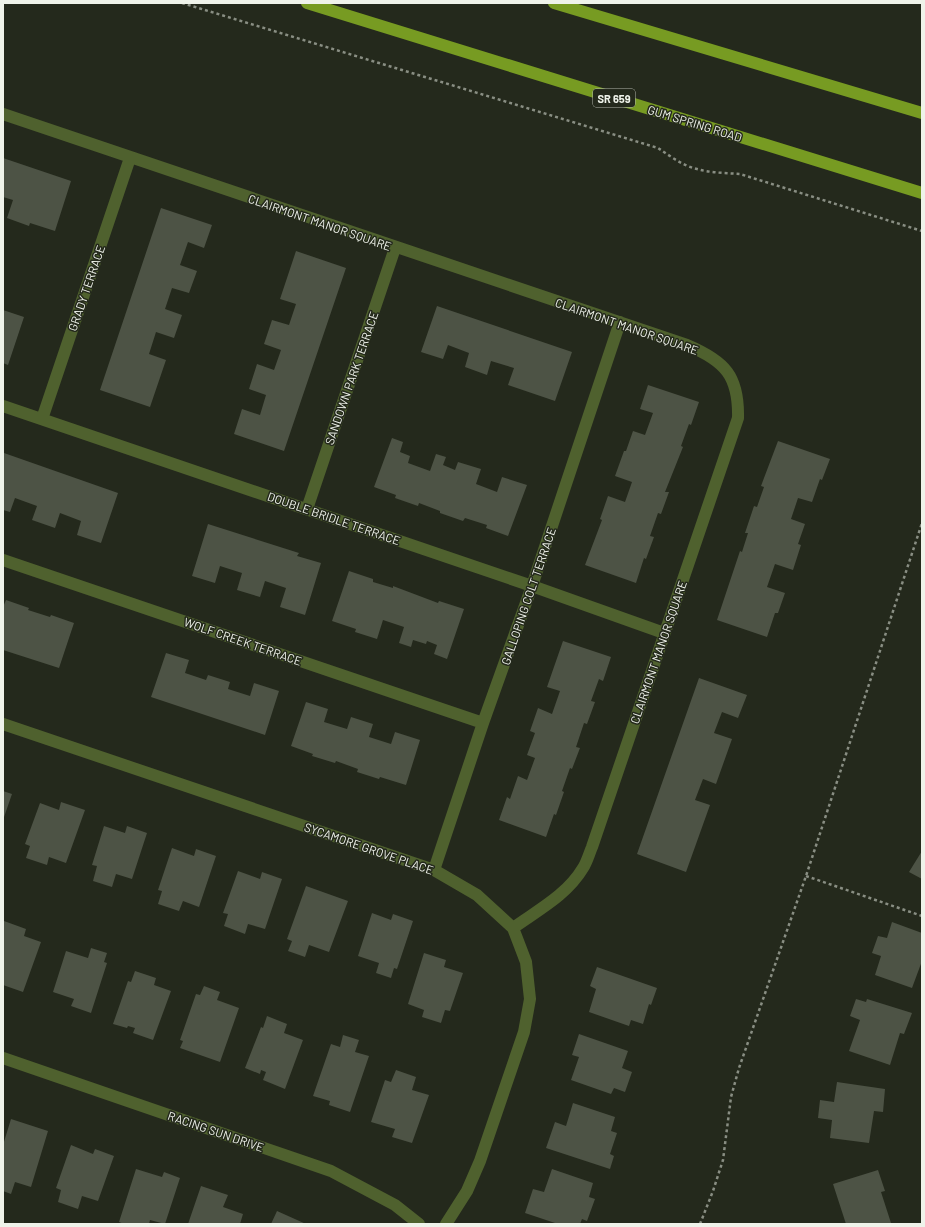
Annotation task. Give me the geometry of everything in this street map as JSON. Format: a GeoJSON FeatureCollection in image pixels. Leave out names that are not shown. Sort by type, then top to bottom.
{"type":"FeatureCollection","features":[{"type":"Feature","properties":{"kind":"main road","name":"GUM SPRING ROAD"},"geometry":{"type":"LineString","coordinates":[[307,3],[922,193]]}},
{"type":"Feature","properties":{"kind":"main road"},"geometry":{"type":"LineString","coordinates":[[554,3],[922,113]]}},
{"type":"Feature","properties":{"kind":"street","name":"CLAIRMONT MANOR SQUARE"},"geometry":{"type":"LineString","coordinates":[[3,114],[395,248],[687,345],[703,352],[718,362],[729,373],[735,386],[738,401],[738,418],[735,429],[664,633],[597,833],[584,867],[570,885],[553,901],[513,928]]}},
{"type":"Feature","properties":{"kind":"street","name":"GRADY TERRACE"},"geometry":{"type":"LineString","coordinates":[[42,419],[130,158]]}},
{"type":"Feature","properties":{"kind":"street","name":"SANDOWN PARK TERRACE"},"geometry":{"type":"LineString","coordinates":[[307,509],[395,248]]}},
{"type":"Feature","properties":{"kind":"street","name":"GALLOPING COLT TERRACE"},"geometry":{"type":"LineString","coordinates":[[434,870],[483,723],[532,586],[620,322]]}},
{"type":"Feature","properties":{"kind":"street","name":"DOUBLE BRIDLE TERRACE"},"geometry":{"type":"LineString","coordinates":[[3,406],[532,586],[664,633]]}},
{"type":"Feature","properties":{"kind":"street","name":"WOLF CREEK TERRACE"},"geometry":{"type":"LineString","coordinates":[[3,560],[483,723]]}},
{"type":"Feature","properties":{"kind":"street","name":"SYCAMORE GROVE PLACE"},"geometry":{"type":"LineString","coordinates":[[3,724],[434,870],[477,895],[513,928],[526,962],[530,999],[524,1032],[480,1161],[467,1191],[446,1224]]}},
{"type":"Feature","properties":{"kind":"street","name":"RACING SUN DRIVE"},"geometry":{"type":"LineString","coordinates":[[3,1058],[331,1171],[395,1205],[419,1224]]}},
{"type":"Feature","properties":{"kind":"path"},"geometry":{"type":"LineString","coordinates":[[182,3],[658,148],[678,161],[696,169],[740,174],[922,231]]}},
{"type":"Feature","properties":{"kind":"path"},"geometry":{"type":"LineString","coordinates":[[700,1224],[713,1192],[723,1160],[730,1097],[739,1068],[806,876],[922,523]]}},
{"type":"Feature","properties":{"kind":"path"},"geometry":{"type":"LineString","coordinates":[[806,876],[922,916]]}},
{"type":"Feature","properties":{"kind":"building"},"geometry":{"type":"Polygon","coordinates":[[[3,158],[71,181],[55,231],[30,223],[29,226],[7,218],[13,200],[3,197],[3,158]]]}},
{"type":"Feature","properties":{"kind":"building"},"geometry":{"type":"Polygon","coordinates":[[[161,208],[212,225],[204,248],[188,242],[180,265],[197,271],[189,293],[172,288],[165,309],[182,315],[174,338],[156,332],[149,354],[166,360],[150,407],[100,390],[161,208]]]}},
{"type":"Feature","properties":{"kind":"building"},"geometry":{"type":"Polygon","coordinates":[[[296,251],[346,268],[284,451],[234,434],[242,409],[260,415],[266,395],[249,389],[257,364],[274,370],[281,350],[264,344],[272,320],[289,325],[296,304],[280,299],[296,251]]]}},
{"type":"Feature","properties":{"kind":"building"},"geometry":{"type":"Polygon","coordinates":[[[437,306],[572,352],[555,401],[508,385],[514,368],[491,361],[487,375],[465,367],[469,353],[448,345],[443,359],[421,352],[437,306]]]}},
{"type":"Feature","properties":{"kind":"building"},"geometry":{"type":"Polygon","coordinates":[[[3,310],[24,317],[8,365],[3,363],[3,310]]]}},
{"type":"Feature","properties":{"kind":"building"},"geometry":{"type":"Polygon","coordinates":[[[648,385],[699,402],[691,425],[689,424],[681,446],[683,447],[665,492],[669,492],[661,514],[658,513],[650,536],[654,537],[646,559],[644,558],[636,583],[585,565],[602,520],[600,519],[608,496],[625,502],[632,482],[615,476],[633,431],[645,435],[653,413],[640,409],[648,385]]]}},
{"type":"Feature","properties":{"kind":"building"},"geometry":{"type":"Polygon","coordinates":[[[392,438],[403,442],[400,452],[410,456],[408,463],[430,471],[436,454],[446,457],[443,465],[455,470],[458,462],[481,469],[476,484],[497,492],[502,477],[527,485],[508,536],[486,528],[487,525],[465,518],[463,521],[440,513],[440,511],[419,503],[418,506],[395,498],[396,495],[374,487],[392,438]]]}},
{"type":"Feature","properties":{"kind":"building"},"geometry":{"type":"Polygon","coordinates":[[[778,441],[830,459],[822,480],[820,479],[812,502],[798,498],[791,519],[805,524],[798,544],[801,545],[793,570],[775,564],[767,587],[785,593],[778,613],[775,613],[767,637],[717,620],[740,551],[742,552],[748,533],[745,533],[754,506],[757,507],[764,487],[761,486],[778,441]]]}},
{"type":"Feature","properties":{"kind":"building"},"geometry":{"type":"Polygon","coordinates":[[[4,453],[118,493],[101,543],[77,535],[81,521],[60,513],[55,528],[32,520],[37,506],[15,498],[10,512],[3,510],[4,453]]]}},
{"type":"Feature","properties":{"kind":"building"},"geometry":{"type":"Polygon","coordinates":[[[208,524],[299,553],[297,556],[321,563],[305,615],[280,607],[286,588],[265,581],[260,597],[237,590],[242,573],[220,566],[215,583],[192,576],[208,524]]]}},
{"type":"Feature","properties":{"kind":"building"},"geometry":{"type":"Polygon","coordinates":[[[349,571],[373,579],[373,582],[393,588],[393,586],[438,603],[439,601],[464,609],[447,659],[434,654],[437,645],[427,641],[426,644],[413,640],[411,647],[399,643],[404,627],[383,620],[377,639],[355,632],[356,629],[332,621],[349,571]]]}},
{"type":"Feature","properties":{"kind":"building"},"geometry":{"type":"Polygon","coordinates":[[[6,600],[29,608],[28,610],[50,617],[51,615],[74,623],[59,668],[3,650],[3,607],[6,600]]]}},
{"type":"Feature","properties":{"kind":"building"},"geometry":{"type":"Polygon","coordinates":[[[563,641],[611,657],[603,681],[599,679],[591,701],[595,702],[587,724],[584,723],[576,747],[580,748],[572,769],[570,768],[556,815],[554,814],[546,837],[499,820],[507,797],[510,799],[518,776],[527,780],[535,758],[527,755],[535,733],[530,731],[538,708],[552,714],[560,691],[547,687],[563,641]]]}},
{"type":"Feature","properties":{"kind":"building"},"geometry":{"type":"Polygon","coordinates":[[[166,653],[189,660],[185,673],[206,680],[208,675],[230,682],[228,689],[250,696],[254,683],[279,691],[265,735],[151,697],[166,653]]]}},
{"type":"Feature","properties":{"kind":"building"},"geometry":{"type":"Polygon","coordinates":[[[699,678],[747,695],[738,718],[722,712],[714,733],[732,739],[716,784],[703,779],[695,800],[710,805],[686,872],[637,854],[699,678]]]}},
{"type":"Feature","properties":{"kind":"building"},"geometry":{"type":"Polygon","coordinates":[[[306,702],[328,709],[324,722],[347,729],[351,717],[373,724],[369,737],[391,744],[395,732],[420,740],[406,785],[357,772],[358,769],[336,761],[335,763],[312,756],[313,754],[291,746],[306,702]]]}},
{"type":"Feature","properties":{"kind":"building"},"geometry":{"type":"Polygon","coordinates":[[[3,791],[12,794],[3,820],[3,791]]]}},
{"type":"Feature","properties":{"kind":"building"},"geometry":{"type":"Polygon","coordinates":[[[61,802],[85,810],[66,863],[49,857],[47,865],[26,858],[30,846],[25,844],[40,803],[59,810],[61,802]]]}},
{"type":"Feature","properties":{"kind":"building"},"geometry":{"type":"Polygon","coordinates":[[[104,826],[125,833],[127,826],[147,833],[132,879],[116,874],[112,887],[93,881],[97,866],[92,865],[104,826]]]}},
{"type":"Feature","properties":{"kind":"building"},"geometry":{"type":"Polygon","coordinates":[[[172,848],[194,856],[196,849],[216,856],[199,907],[183,901],[179,911],[158,904],[162,891],[158,890],[172,848]]]}},
{"type":"Feature","properties":{"kind":"building"},"geometry":{"type":"Polygon","coordinates":[[[922,851],[922,879],[909,872],[922,851]]]}},
{"type":"Feature","properties":{"kind":"building"},"geometry":{"type":"Polygon","coordinates":[[[238,871],[260,879],[262,872],[282,879],[265,929],[248,924],[245,934],[224,926],[228,914],[223,913],[238,871]]]}},
{"type":"Feature","properties":{"kind":"building"},"geometry":{"type":"Polygon","coordinates":[[[306,886],[348,901],[329,952],[309,945],[305,957],[288,951],[292,941],[287,939],[306,886]]]}},
{"type":"Feature","properties":{"kind":"building"},"geometry":{"type":"Polygon","coordinates":[[[372,913],[391,920],[393,914],[413,921],[397,969],[394,968],[391,978],[376,973],[379,963],[358,956],[372,913]]]}},
{"type":"Feature","properties":{"kind":"building"},"geometry":{"type":"Polygon","coordinates":[[[4,921],[26,929],[24,936],[41,942],[23,992],[3,985],[4,921]]]}},
{"type":"Feature","properties":{"kind":"building"},"geometry":{"type":"Polygon","coordinates":[[[892,922],[922,933],[922,961],[912,988],[875,975],[881,956],[872,953],[878,936],[887,938],[892,922]]]}},
{"type":"Feature","properties":{"kind":"building"},"geometry":{"type":"Polygon","coordinates":[[[91,948],[107,953],[104,962],[107,963],[91,1013],[71,1006],[74,999],[53,992],[66,951],[88,958],[91,948]]]}},
{"type":"Feature","properties":{"kind":"building"},"geometry":{"type":"Polygon","coordinates":[[[424,953],[446,960],[444,967],[463,973],[450,1011],[445,1010],[441,1023],[422,1017],[424,1010],[408,1004],[424,953]]]}},
{"type":"Feature","properties":{"kind":"building"},"geometry":{"type":"Polygon","coordinates":[[[597,967],[657,988],[651,1005],[649,1004],[643,1024],[631,1020],[629,1026],[589,1012],[596,989],[590,986],[597,967]]]}},
{"type":"Feature","properties":{"kind":"building"},"geometry":{"type":"Polygon","coordinates":[[[135,971],[156,978],[154,985],[171,991],[153,1040],[133,1033],[135,1028],[128,1026],[127,1028],[113,1024],[128,981],[131,982],[135,971]]]}},
{"type":"Feature","properties":{"kind":"building"},"geometry":{"type":"Polygon","coordinates":[[[204,986],[220,992],[217,1000],[239,1008],[220,1062],[180,1048],[183,1041],[180,1040],[196,994],[200,995],[204,986]]]}},
{"type":"Feature","properties":{"kind":"building"},"geometry":{"type":"Polygon","coordinates":[[[856,999],[866,1002],[867,999],[912,1013],[904,1034],[900,1033],[890,1065],[849,1051],[860,1020],[850,1016],[856,999]]]}},
{"type":"Feature","properties":{"kind":"building"},"geometry":{"type":"Polygon","coordinates":[[[267,1016],[287,1024],[284,1033],[303,1040],[285,1089],[263,1080],[266,1072],[261,1070],[260,1074],[245,1068],[261,1027],[263,1028],[267,1016]]]}},
{"type":"Feature","properties":{"kind":"building"},"geometry":{"type":"Polygon","coordinates":[[[579,1034],[628,1051],[622,1068],[632,1072],[625,1092],[614,1088],[611,1094],[571,1080],[579,1057],[572,1055],[579,1034]]]}},
{"type":"Feature","properties":{"kind":"building"},"geometry":{"type":"Polygon","coordinates":[[[343,1035],[359,1040],[355,1052],[369,1056],[350,1112],[329,1105],[330,1101],[313,1096],[331,1044],[340,1047],[343,1035]]]}},
{"type":"Feature","properties":{"kind":"building"},"geometry":{"type":"Polygon","coordinates":[[[396,1070],[416,1077],[412,1090],[429,1095],[412,1143],[392,1137],[395,1129],[371,1122],[385,1080],[391,1082],[396,1070]]]}},
{"type":"Feature","properties":{"kind":"building"},"geometry":{"type":"Polygon","coordinates":[[[837,1082],[885,1089],[883,1112],[874,1111],[869,1143],[830,1138],[832,1120],[818,1118],[820,1100],[834,1102],[837,1082]]]}},
{"type":"Feature","properties":{"kind":"building"},"geometry":{"type":"Polygon","coordinates":[[[573,1103],[615,1117],[611,1131],[617,1133],[610,1154],[614,1156],[610,1169],[546,1148],[555,1122],[566,1126],[573,1103]]]}},
{"type":"Feature","properties":{"kind":"building"},"geometry":{"type":"Polygon","coordinates":[[[11,1119],[48,1131],[31,1187],[15,1182],[11,1194],[3,1191],[3,1145],[11,1119]]]}},
{"type":"Feature","properties":{"kind":"building"},"geometry":{"type":"Polygon","coordinates":[[[71,1145],[93,1154],[95,1149],[114,1156],[98,1201],[82,1196],[78,1209],[58,1202],[61,1190],[56,1188],[71,1145]]]}},
{"type":"Feature","properties":{"kind":"building"},"geometry":{"type":"Polygon","coordinates":[[[136,1169],[162,1177],[164,1172],[180,1178],[165,1224],[150,1220],[149,1224],[124,1224],[119,1222],[136,1169]]]}},
{"type":"Feature","properties":{"kind":"building"},"geometry":{"type":"Polygon","coordinates":[[[552,1169],[593,1183],[589,1197],[595,1199],[587,1221],[582,1219],[580,1224],[558,1224],[525,1213],[533,1189],[544,1192],[552,1169]]]}},
{"type":"Feature","properties":{"kind":"building"},"geometry":{"type":"Polygon","coordinates":[[[878,1170],[885,1191],[881,1192],[891,1223],[846,1224],[833,1184],[878,1170]]]}},
{"type":"Feature","properties":{"kind":"building"},"geometry":{"type":"Polygon","coordinates":[[[201,1186],[228,1195],[223,1207],[243,1214],[240,1224],[188,1224],[201,1186]]]}},
{"type":"Feature","properties":{"kind":"building"},"geometry":{"type":"Polygon","coordinates":[[[277,1211],[306,1224],[271,1224],[277,1211]]]}}]}
